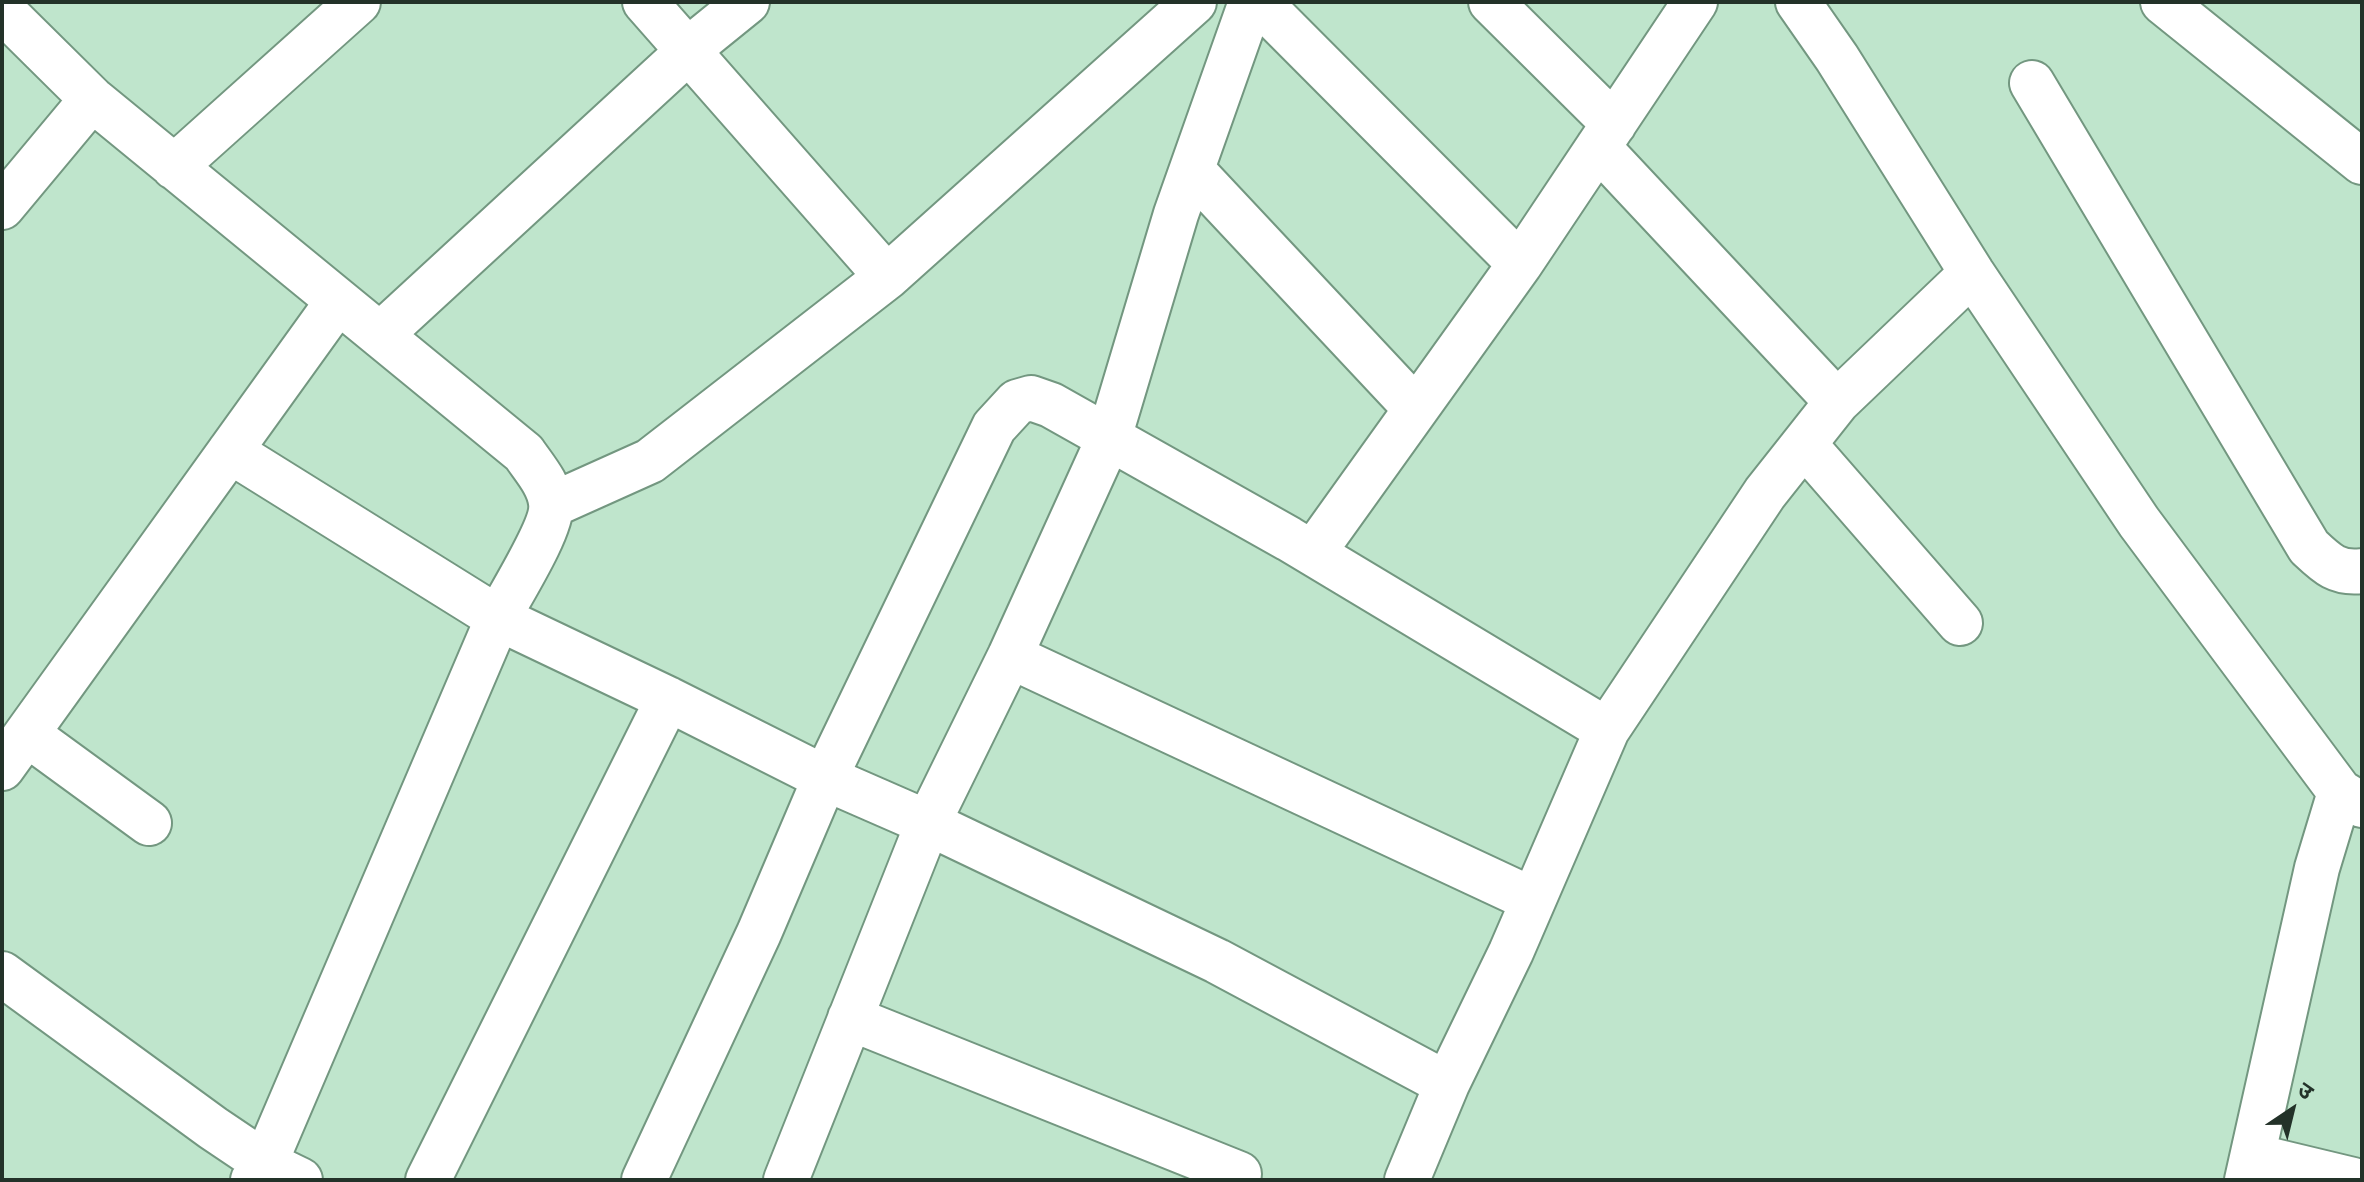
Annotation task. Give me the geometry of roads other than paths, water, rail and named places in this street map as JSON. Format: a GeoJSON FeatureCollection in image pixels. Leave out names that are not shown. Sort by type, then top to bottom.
{"type":"FeatureCollection","features":[{"type":"Feature","properties":{"kind":"street"},"geometry":{"type":"LineString","coordinates":[[174,167],[358,2]]}},
{"type":"Feature","properties":{"kind":"street"},"geometry":{"type":"LineString","coordinates":[[645,2],[887,277]]}},
{"type":"Feature","properties":{"kind":"street"},"geometry":{"type":"LineString","coordinates":[[380,335],[688,51],[747,2]]}},
{"type":"Feature","properties":{"kind":"street"},"geometry":{"type":"LineString","coordinates":[[552,505],[650,461],[887,277],[1194,2]]}},
{"type":"Feature","properties":{"kind":"street"},"geometry":{"type":"LineString","coordinates":[[786,1180],[928,823],[1010,656],[1109,438],[1176,214],[1251,2]]}},
{"type":"Feature","properties":{"kind":"street"},"geometry":{"type":"LineString","coordinates":[[1259,2],[1520,264]]}},
{"type":"Feature","properties":{"kind":"street"},"geometry":{"type":"LineString","coordinates":[[1491,2],[1837,402]]}},
{"type":"Feature","properties":{"kind":"street"},"geometry":{"type":"LineString","coordinates":[[1313,553],[1520,264],[1695,2]]}},
{"type":"Feature","properties":{"kind":"street"},"geometry":{"type":"LineString","coordinates":[[1798,2],[1837,58],[1972,273],[2139,522],[2351,798],[2317,868],[2250,1168],[2353,1180]]}},
{"type":"Feature","properties":{"kind":"street"},"geometry":{"type":"LineString","coordinates":[[2163,2],[2362,162]]}},
{"type":"Feature","properties":{"kind":"street"},"geometry":{"type":"LineString","coordinates":[[2,10],[92,99],[524,453],[545,484],[552,505],[542,536],[498,618],[273,1174],[2,974]]}},
{"type":"Feature","properties":{"kind":"street"},"geometry":{"type":"LineString","coordinates":[[2032,83],[2309,547],[2325,563],[2346,573],[2362,571]]}},
{"type":"Feature","properties":{"kind":"street"},"geometry":{"type":"LineString","coordinates":[[2,207],[92,99]]}},
{"type":"Feature","properties":{"kind":"street"},"geometry":{"type":"LineString","coordinates":[[1192,170],[1416,409]]}},
{"type":"Feature","properties":{"kind":"street"},"geometry":{"type":"LineString","coordinates":[[1407,1180],[1447,1084],[1511,952],[1607,730],[1765,493],[1837,402],[1972,273]]}},
{"type":"Feature","properties":{"kind":"street"},"geometry":{"type":"LineString","coordinates":[[149,823],[14,751],[338,301]]}},
{"type":"Feature","properties":{"kind":"street"},"geometry":{"type":"LineString","coordinates":[[644,1180],[759,933],[825,778],[994,427],[1017,402],[1031,398],[1051,405],[1313,553],[1607,730]]}},
{"type":"Feature","properties":{"kind":"street"},"geometry":{"type":"LineString","coordinates":[[1804,444],[1960,623]]}},
{"type":"Feature","properties":{"kind":"street"},"geometry":{"type":"LineString","coordinates":[[230,451],[498,618],[825,778],[928,823],[1217,961],[1447,1084]]}},
{"type":"Feature","properties":{"kind":"street"},"geometry":{"type":"LineString","coordinates":[[1010,656],[1533,900]]}},
{"type":"Feature","properties":{"kind":"street"},"geometry":{"type":"LineString","coordinates":[[428,1180],[668,699]]}},
{"type":"Feature","properties":{"kind":"street"},"geometry":{"type":"LineString","coordinates":[[850,1018],[1239,1174]]}}]}
